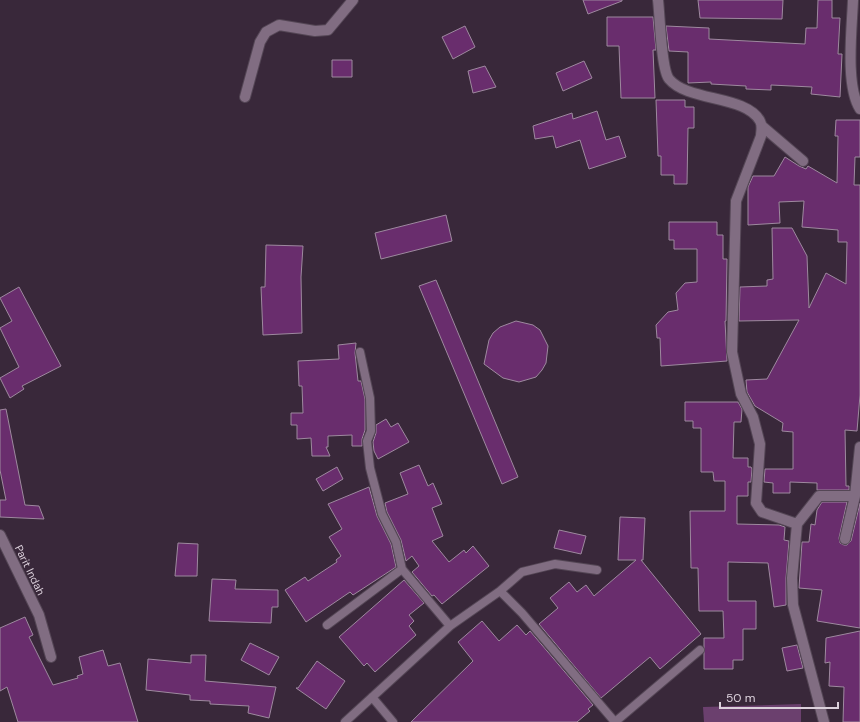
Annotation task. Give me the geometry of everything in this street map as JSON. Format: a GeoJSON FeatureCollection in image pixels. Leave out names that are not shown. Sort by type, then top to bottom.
{"type":"FeatureCollection","features":[{"type":"Feature","properties":{"kind":"street"},"geometry":{"type":"LineString","coordinates":[[245,97],[260,42],[266,32],[280,25],[315,31],[328,30],[353,0]]}},
{"type":"Feature","properties":{"kind":"street"},"geometry":{"type":"LineString","coordinates":[[658,0],[665,66],[668,78],[682,89],[741,106],[754,114],[760,120],[762,126],[761,136],[736,201],[732,352],[741,394],[753,417],[760,444],[756,503],[762,512],[797,524]]}},
{"type":"Feature","properties":{"kind":"street"},"geometry":{"type":"LineString","coordinates":[[853,0],[851,82],[857,104],[860,109]]}},
{"type":"Feature","properties":{"kind":"street"},"geometry":{"type":"LineString","coordinates":[[762,126],[803,161]]}},
{"type":"Feature","properties":{"kind":"street"},"geometry":{"type":"LineString","coordinates":[[845,539],[855,496],[860,447]]}},
{"type":"Feature","properties":{"kind":"street"},"geometry":{"type":"LineString","coordinates":[[824,722],[793,605],[792,578],[797,524],[819,496],[855,496]]}},
{"type":"Feature","properties":{"kind":"street","name":"Parit Indah"},"geometry":{"type":"LineString","coordinates":[[0,535],[39,615],[51,657]]}},
{"type":"Feature","properties":{"kind":"lane"},"geometry":{"type":"LineString","coordinates":[[360,352],[370,398],[371,431],[367,442],[370,468],[382,514],[396,542],[402,569],[450,626]]}},
{"type":"Feature","properties":{"kind":"lane"},"geometry":{"type":"LineString","coordinates":[[345,722],[450,626],[500,591],[522,572],[556,564],[597,570]]}},
{"type":"Feature","properties":{"kind":"lane"},"geometry":{"type":"LineString","coordinates":[[327,625],[402,569]]}},
{"type":"Feature","properties":{"kind":"lane"},"geometry":{"type":"LineString","coordinates":[[500,591],[522,613],[615,722],[700,650]]}},
{"type":"Feature","properties":{"kind":"lane"},"geometry":{"type":"LineString","coordinates":[[372,697],[393,722]]}},
{"type":"Feature","properties":{"kind":"shaded area"},"geometry":{"type":"Polygon","coordinates":[[[801,704],[801,722],[704,722],[703,707],[801,704]]]}},
{"type":"Feature","properties":{"kind":"building"},"geometry":{"type":"Polygon","coordinates":[[[583,0],[622,0],[622,1],[588,14],[583,0]]]}},
{"type":"Feature","properties":{"kind":"building"},"geometry":{"type":"Polygon","coordinates":[[[698,0],[783,0],[782,19],[700,18],[698,0]]]}},
{"type":"Feature","properties":{"kind":"building"},"geometry":{"type":"Polygon","coordinates":[[[818,0],[832,0],[832,18],[840,18],[838,54],[842,54],[840,97],[811,94],[812,87],[771,85],[771,90],[746,89],[746,86],[711,84],[711,82],[688,83],[688,52],[669,51],[666,26],[709,28],[709,39],[805,44],[806,28],[817,28],[818,0]]]}},
{"type":"Feature","properties":{"kind":"building"},"geometry":{"type":"Polygon","coordinates":[[[607,17],[653,17],[656,50],[653,50],[655,98],[621,98],[619,46],[607,46],[607,17]]]}},
{"type":"Feature","properties":{"kind":"building"},"geometry":{"type":"Polygon","coordinates":[[[465,26],[475,47],[453,59],[442,37],[465,26]]]}},
{"type":"Feature","properties":{"kind":"building"},"geometry":{"type":"Polygon","coordinates":[[[332,60],[352,60],[352,77],[332,77],[332,60]]]}},
{"type":"Feature","properties":{"kind":"building"},"geometry":{"type":"Polygon","coordinates":[[[584,61],[592,78],[563,91],[556,73],[584,61]]]}},
{"type":"Feature","properties":{"kind":"building"},"geometry":{"type":"Polygon","coordinates":[[[485,66],[496,87],[473,93],[468,71],[485,66]]]}},
{"type":"Feature","properties":{"kind":"building"},"geometry":{"type":"Polygon","coordinates":[[[656,100],[685,100],[685,107],[694,107],[694,128],[688,128],[687,184],[674,184],[674,175],[661,175],[661,156],[658,156],[656,100]]]}},
{"type":"Feature","properties":{"kind":"building"},"geometry":{"type":"Polygon","coordinates":[[[597,111],[606,140],[619,136],[626,157],[589,169],[580,140],[556,148],[553,136],[535,139],[533,126],[572,113],[573,119],[597,111]]]}},
{"type":"Feature","properties":{"kind":"building"},"geometry":{"type":"Polygon","coordinates":[[[836,120],[860,120],[860,157],[855,157],[854,185],[860,185],[860,395],[857,431],[845,430],[846,486],[849,486],[849,490],[817,490],[817,483],[790,482],[790,493],[773,493],[773,483],[764,482],[765,469],[793,469],[793,432],[782,431],[783,423],[755,406],[747,392],[746,380],[767,379],[799,320],[739,321],[740,287],[767,286],[767,280],[773,279],[772,228],[792,228],[807,256],[809,308],[826,273],[846,284],[847,242],[838,242],[838,230],[802,227],[804,201],[779,202],[780,223],[748,225],[748,187],[753,176],[774,176],[785,157],[806,169],[808,166],[837,183],[838,136],[835,136],[836,120]]]}},
{"type":"Feature","properties":{"kind":"building"},"geometry":{"type":"Polygon","coordinates":[[[446,215],[452,241],[381,259],[375,233],[446,215]]]}},
{"type":"Feature","properties":{"kind":"building"},"geometry":{"type":"Polygon","coordinates":[[[669,222],[717,222],[717,235],[723,235],[723,259],[727,259],[725,321],[727,361],[661,366],[660,338],[657,338],[656,325],[668,312],[678,310],[676,293],[685,283],[697,282],[697,249],[674,249],[674,240],[669,240],[669,222]]]}},
{"type":"Feature","properties":{"kind":"building"},"geometry":{"type":"Polygon","coordinates":[[[266,245],[303,246],[301,277],[302,333],[263,335],[261,287],[265,287],[266,245]]]}},
{"type":"Feature","properties":{"kind":"building"},"geometry":{"type":"Polygon","coordinates":[[[436,280],[518,477],[502,484],[419,286],[436,280]]]}},
{"type":"Feature","properties":{"kind":"building"},"geometry":{"type":"Polygon","coordinates":[[[19,287],[61,366],[22,386],[24,389],[10,398],[0,378],[19,367],[0,328],[12,321],[0,298],[19,287]]]}},
{"type":"Feature","properties":{"kind":"building"},"geometry":{"type":"Polygon","coordinates":[[[516,321],[533,325],[540,330],[548,346],[546,363],[542,370],[536,377],[519,382],[503,378],[484,364],[489,340],[493,333],[500,327],[516,321]]]}},
{"type":"Feature","properties":{"kind":"building"},"geometry":{"type":"Polygon","coordinates":[[[356,343],[355,353],[358,381],[361,381],[365,399],[365,430],[362,439],[362,446],[352,446],[352,435],[328,436],[328,447],[326,447],[330,456],[312,456],[311,438],[297,439],[297,425],[291,425],[291,413],[303,413],[302,386],[299,386],[298,361],[339,359],[338,345],[356,343]]]}},
{"type":"Feature","properties":{"kind":"building"},"geometry":{"type":"Polygon","coordinates":[[[685,402],[738,402],[742,409],[741,422],[734,422],[733,458],[748,458],[748,467],[751,467],[752,469],[751,482],[748,482],[748,496],[737,496],[737,524],[779,525],[785,527],[784,540],[789,541],[786,578],[786,605],[774,607],[768,563],[728,562],[728,601],[756,601],[756,629],[743,629],[743,660],[733,660],[733,669],[704,669],[704,638],[724,638],[723,611],[699,611],[698,568],[691,568],[690,511],[725,511],[725,481],[714,481],[713,472],[701,472],[701,428],[693,428],[693,421],[685,421],[685,402]]]}},
{"type":"Feature","properties":{"kind":"building"},"geometry":{"type":"Polygon","coordinates":[[[6,409],[25,505],[39,506],[44,519],[0,517],[0,500],[6,500],[0,470],[0,410],[6,409]]]}},
{"type":"Feature","properties":{"kind":"building"},"geometry":{"type":"Polygon","coordinates":[[[386,419],[391,427],[398,423],[409,442],[378,459],[374,451],[373,442],[376,433],[376,425],[386,419]]]}},
{"type":"Feature","properties":{"kind":"building"},"geometry":{"type":"Polygon","coordinates":[[[419,465],[428,486],[433,483],[442,504],[432,508],[443,536],[432,541],[449,562],[464,550],[466,553],[473,546],[489,566],[442,604],[434,595],[432,596],[412,572],[419,566],[412,556],[406,561],[401,540],[387,512],[385,503],[408,494],[400,473],[419,465]]]}},
{"type":"Feature","properties":{"kind":"building"},"geometry":{"type":"Polygon","coordinates":[[[337,467],[343,479],[323,491],[316,479],[337,467]]]}},
{"type":"Feature","properties":{"kind":"building"},"geometry":{"type":"Polygon","coordinates":[[[369,487],[377,516],[391,544],[396,567],[353,595],[350,592],[306,622],[285,590],[305,577],[308,581],[337,562],[336,560],[341,556],[329,537],[342,529],[328,504],[369,487]]]}},
{"type":"Feature","properties":{"kind":"building"},"geometry":{"type":"Polygon","coordinates":[[[822,502],[847,502],[839,538],[840,543],[844,545],[847,545],[851,541],[860,503],[860,628],[817,621],[822,590],[799,588],[802,542],[809,542],[811,524],[815,525],[817,510],[822,502]]]}},
{"type":"Feature","properties":{"kind":"building"},"geometry":{"type":"Polygon","coordinates":[[[620,517],[645,518],[643,560],[641,560],[701,634],[660,669],[650,657],[601,698],[539,624],[558,608],[550,598],[569,582],[577,592],[586,585],[594,596],[636,560],[618,560],[620,517]]]}},
{"type":"Feature","properties":{"kind":"building"},"geometry":{"type":"Polygon","coordinates":[[[559,530],[586,536],[581,554],[554,548],[559,530]]]}},
{"type":"Feature","properties":{"kind":"building"},"geometry":{"type":"Polygon","coordinates":[[[178,543],[198,544],[197,576],[175,576],[178,543]]]}},
{"type":"Feature","properties":{"kind":"building"},"geometry":{"type":"Polygon","coordinates":[[[212,579],[236,580],[235,589],[278,590],[278,607],[272,607],[271,623],[209,621],[212,579]]]}},
{"type":"Feature","properties":{"kind":"building"},"geometry":{"type":"Polygon","coordinates":[[[404,580],[424,603],[409,615],[414,621],[409,626],[416,635],[375,672],[367,663],[364,666],[339,637],[404,580]]]}},
{"type":"Feature","properties":{"kind":"building"},"geometry":{"type":"Polygon","coordinates":[[[25,617],[33,635],[29,637],[53,685],[78,678],[77,676],[83,674],[79,657],[103,650],[108,666],[120,663],[138,722],[18,722],[7,687],[0,691],[0,628],[25,617]]]}},
{"type":"Feature","properties":{"kind":"building"},"geometry":{"type":"Polygon","coordinates":[[[482,621],[499,641],[517,625],[526,635],[530,631],[593,705],[588,709],[590,711],[577,722],[411,722],[473,661],[458,642],[482,621]]]}},
{"type":"Feature","properties":{"kind":"building"},"geometry":{"type":"Polygon","coordinates":[[[860,631],[860,722],[843,722],[844,687],[829,686],[830,662],[825,663],[826,638],[860,631]]]}},
{"type":"Feature","properties":{"kind":"building"},"geometry":{"type":"Polygon","coordinates":[[[250,643],[279,657],[269,675],[241,660],[250,643]]]}},
{"type":"Feature","properties":{"kind":"building"},"geometry":{"type":"Polygon","coordinates":[[[797,645],[803,668],[787,671],[782,648],[797,645]]]}},
{"type":"Feature","properties":{"kind":"building"},"geometry":{"type":"Polygon","coordinates":[[[191,655],[206,655],[205,681],[276,687],[269,718],[248,713],[249,706],[210,704],[210,701],[190,700],[190,695],[146,690],[148,659],[191,663],[191,655]]]}},
{"type":"Feature","properties":{"kind":"building"},"geometry":{"type":"Polygon","coordinates":[[[317,661],[345,681],[326,709],[296,688],[298,688],[317,661]]]}}]}
